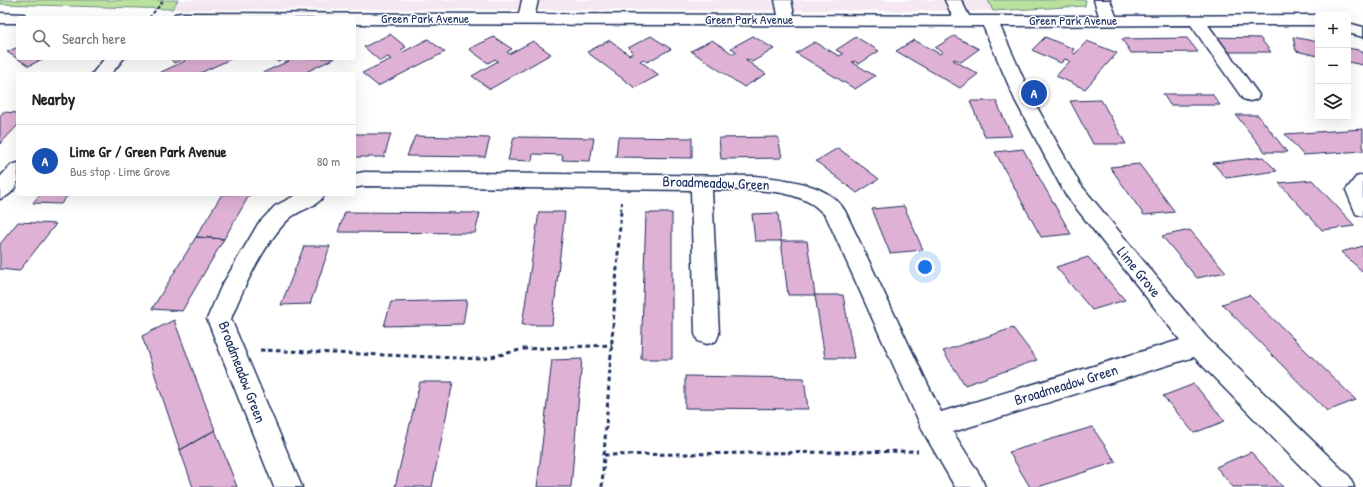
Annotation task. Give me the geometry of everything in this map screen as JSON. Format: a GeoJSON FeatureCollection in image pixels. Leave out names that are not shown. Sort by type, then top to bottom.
{"type":"FeatureCollection","features":[{"type":"Feature","properties":{"kind":"street"},"geometry":{"type":"LineString","coordinates":[[526,18],[530,0]]}},
{"type":"Feature","properties":{"kind":"street"},"geometry":{"type":"LineString","coordinates":[[783,0],[787,19]]}},
{"type":"Feature","properties":{"kind":"street"},"geometry":{"type":"LineString","coordinates":[[953,0],[962,21]]}},
{"type":"Feature","properties":{"kind":"street"},"geometry":{"type":"LineString","coordinates":[[1102,0],[1109,20]]}},
{"type":"Feature","properties":{"kind":"street"},"geometry":{"type":"LineString","coordinates":[[0,18],[16,18]]}},
{"type":"Feature","properties":{"kind":"street","name":"Green Park Avenue"},"geometry":{"type":"LineString","coordinates":[[356,18],[962,21],[1315,20]]}},
{"type":"Feature","properties":{"kind":"street"},"geometry":{"type":"LineString","coordinates":[[1196,20],[1250,95]]}},
{"type":"Feature","properties":{"kind":"street","name":"Lime Grove"},"geometry":{"type":"LineString","coordinates":[[989,21],[1024,100],[1072,189],[1198,345],[1340,487]]}},
{"type":"Feature","properties":{"kind":"street"},"geometry":{"type":"LineString","coordinates":[[1351,29],[1363,32]]}},
{"type":"Feature","properties":{"kind":"street"},"geometry":{"type":"LineString","coordinates":[[103,72],[113,60]]}},
{"type":"Feature","properties":{"kind":"street"},"geometry":{"type":"LineString","coordinates":[[0,191],[16,172]]}},
{"type":"Feature","properties":{"kind":"street","name":"Broadmeadow Green"},"geometry":{"type":"LineString","coordinates":[[356,181],[364,179],[755,182],[790,187],[819,198],[834,211],[934,426],[971,487]]}},
{"type":"Feature","properties":{"kind":"street"},"geometry":{"type":"LineString","coordinates":[[701,182],[707,334]]}},
{"type":"Feature","properties":{"kind":"street"},"geometry":{"type":"LineString","coordinates":[[1363,182],[1356,190],[1363,208]]}},
{"type":"Feature","properties":{"kind":"street","name":"Broadmeadow Green"},"geometry":{"type":"LineString","coordinates":[[288,487],[230,349],[219,319],[229,294],[266,230],[283,212],[311,196]]}},
{"type":"Feature","properties":{"kind":"street","name":"Broadmeadow Green"},"geometry":{"type":"LineString","coordinates":[[934,426],[1198,345]]}},
{"type":"Feature","properties":{"kind":"path"},"geometry":{"type":"LineString","coordinates":[[151,16],[164,0]]}},
{"type":"Feature","properties":{"kind":"path"},"geometry":{"type":"LineString","coordinates":[[602,487],[623,181]]}},
{"type":"Feature","properties":{"kind":"path"},"geometry":{"type":"LineString","coordinates":[[230,349],[483,359],[524,349],[612,345]]}},
{"type":"Feature","properties":{"kind":"path"},"geometry":{"type":"LineString","coordinates":[[604,454],[949,450]]}},
{"type":"Feature","properties":{"kind":"shaded area"},"geometry":{"type":"Polygon","coordinates":[[[178,0],[988,0],[993,11],[172,9],[178,0]]]}},
{"type":"Feature","properties":{"kind":"green space"},"geometry":{"type":"Polygon","coordinates":[[[0,0],[178,0],[172,9],[0,4],[0,0]]]}},
{"type":"Feature","properties":{"kind":"green space"},"geometry":{"type":"Polygon","coordinates":[[[988,0],[1086,0],[1085,6],[993,11],[988,0]]]}},
{"type":"Feature","properties":{"kind":"building"},"geometry":{"type":"Polygon","coordinates":[[[390,34],[406,47],[401,50],[403,52],[428,39],[445,52],[378,86],[362,73],[391,59],[388,57],[380,61],[364,47],[390,34]]]}},
{"type":"Feature","properties":{"kind":"building"},"geometry":{"type":"Polygon","coordinates":[[[651,36],[671,49],[647,62],[643,59],[640,61],[659,75],[635,88],[587,52],[610,40],[629,55],[633,53],[628,48],[651,36]]]}},
{"type":"Feature","properties":{"kind":"building"},"geometry":{"type":"Polygon","coordinates":[[[753,36],[774,49],[752,62],[748,59],[745,60],[766,74],[744,87],[691,51],[712,40],[733,54],[737,52],[731,48],[753,36]]]}},
{"type":"Feature","properties":{"kind":"building"},"geometry":{"type":"Polygon","coordinates":[[[954,36],[979,49],[961,62],[955,59],[953,60],[978,74],[960,88],[896,51],[914,40],[940,54],[943,52],[935,48],[954,36]]]}},
{"type":"Feature","properties":{"kind":"building"},"geometry":{"type":"Polygon","coordinates":[[[494,37],[512,49],[507,52],[509,54],[533,41],[551,54],[490,89],[472,76],[498,61],[495,59],[488,63],[469,49],[494,37]]]}},
{"type":"Feature","properties":{"kind":"building"},"geometry":{"type":"Polygon","coordinates":[[[856,37],[879,51],[859,64],[854,61],[852,62],[875,76],[855,89],[796,53],[815,42],[839,56],[843,54],[836,50],[856,37]]]}},
{"type":"Feature","properties":{"kind":"building"},"geometry":{"type":"Polygon","coordinates":[[[1045,37],[1074,49],[1072,52],[1075,54],[1087,41],[1117,53],[1085,89],[1056,76],[1070,61],[1065,59],[1061,63],[1032,50],[1045,37]]]}},
{"type":"Feature","properties":{"kind":"building"},"geometry":{"type":"Polygon","coordinates":[[[1213,37],[1260,38],[1271,52],[1224,52],[1213,37]]]}},
{"type":"Feature","properties":{"kind":"building"},"geometry":{"type":"Polygon","coordinates":[[[1293,37],[1315,41],[1315,55],[1296,51],[1293,37]]]}},
{"type":"Feature","properties":{"kind":"building"},"geometry":{"type":"Polygon","coordinates":[[[1187,38],[1198,52],[1131,53],[1122,39],[1187,38]]]}},
{"type":"Feature","properties":{"kind":"building"},"geometry":{"type":"Polygon","coordinates":[[[16,48],[16,58],[7,52],[16,48]]]}},
{"type":"Feature","properties":{"kind":"building"},"geometry":{"type":"Polygon","coordinates":[[[1351,49],[1363,51],[1363,65],[1351,63],[1351,49]]]}},
{"type":"Feature","properties":{"kind":"building"},"geometry":{"type":"Polygon","coordinates":[[[20,60],[40,60],[29,66],[20,60]]]}},
{"type":"Feature","properties":{"kind":"building"},"geometry":{"type":"Polygon","coordinates":[[[172,60],[181,60],[174,63],[172,60]]]}},
{"type":"Feature","properties":{"kind":"building"},"geometry":{"type":"Polygon","coordinates":[[[184,60],[229,60],[202,72],[161,72],[185,61],[184,60]]]}},
{"type":"Feature","properties":{"kind":"building"},"geometry":{"type":"Polygon","coordinates":[[[288,60],[331,60],[306,72],[264,72],[289,61],[288,60]]]}},
{"type":"Feature","properties":{"kind":"building"},"geometry":{"type":"Polygon","coordinates":[[[1163,94],[1212,94],[1220,105],[1170,105],[1163,94]]]}},
{"type":"Feature","properties":{"kind":"building"},"geometry":{"type":"Polygon","coordinates":[[[1101,100],[1126,144],[1093,144],[1070,101],[1101,100]]]}},
{"type":"Feature","properties":{"kind":"building"},"geometry":{"type":"Polygon","coordinates":[[[970,101],[996,101],[1012,136],[985,137],[970,101]]]}},
{"type":"Feature","properties":{"kind":"building"},"geometry":{"type":"Polygon","coordinates":[[[3,112],[16,113],[16,127],[0,144],[0,116],[3,112]]]}},
{"type":"Feature","properties":{"kind":"building"},"geometry":{"type":"Polygon","coordinates":[[[1236,115],[1258,115],[1287,152],[1265,152],[1236,115]]]}},
{"type":"Feature","properties":{"kind":"building"},"geometry":{"type":"Polygon","coordinates":[[[1363,129],[1363,151],[1303,155],[1285,134],[1363,129]]]}},
{"type":"Feature","properties":{"kind":"building"},"geometry":{"type":"Polygon","coordinates":[[[356,134],[391,134],[384,157],[356,157],[356,134]]]}},
{"type":"Feature","properties":{"kind":"building"},"geometry":{"type":"Polygon","coordinates":[[[415,136],[490,138],[485,157],[407,156],[415,136]]]}},
{"type":"Feature","properties":{"kind":"building"},"geometry":{"type":"Polygon","coordinates":[[[514,137],[594,138],[590,161],[562,160],[563,155],[533,154],[532,161],[508,160],[514,137]]]}},
{"type":"Feature","properties":{"kind":"building"},"geometry":{"type":"Polygon","coordinates":[[[618,137],[692,138],[692,158],[616,157],[618,137]]]}},
{"type":"Feature","properties":{"kind":"building"},"geometry":{"type":"Polygon","coordinates":[[[778,137],[782,158],[721,159],[719,138],[778,137]]]}},
{"type":"Feature","properties":{"kind":"building"},"geometry":{"type":"Polygon","coordinates":[[[838,148],[879,179],[857,193],[816,161],[838,148]]]}},
{"type":"Feature","properties":{"kind":"building"},"geometry":{"type":"Polygon","coordinates":[[[1023,149],[1071,234],[1041,237],[995,152],[1023,149]]]}},
{"type":"Feature","properties":{"kind":"building"},"geometry":{"type":"Polygon","coordinates":[[[1263,157],[1277,171],[1226,178],[1213,163],[1263,157]]]}},
{"type":"Feature","properties":{"kind":"building"},"geometry":{"type":"Polygon","coordinates":[[[1139,164],[1175,212],[1144,215],[1110,167],[1139,164]]]}},
{"type":"Feature","properties":{"kind":"building"},"geometry":{"type":"Polygon","coordinates":[[[1312,180],[1355,226],[1322,230],[1279,183],[1312,180]]]}},
{"type":"Feature","properties":{"kind":"building"},"geometry":{"type":"Polygon","coordinates":[[[38,196],[67,196],[61,204],[33,203],[38,196]]]}},
{"type":"Feature","properties":{"kind":"building"},"geometry":{"type":"Polygon","coordinates":[[[221,196],[249,196],[224,239],[196,237],[221,196]]]}},
{"type":"Feature","properties":{"kind":"building"},"geometry":{"type":"Polygon","coordinates":[[[904,206],[923,250],[890,253],[872,209],[904,206]]]}},
{"type":"Feature","properties":{"kind":"building"},"geometry":{"type":"Polygon","coordinates":[[[345,212],[480,213],[475,233],[338,232],[345,212]]]}},
{"type":"Feature","properties":{"kind":"building"},"geometry":{"type":"Polygon","coordinates":[[[539,212],[565,212],[552,325],[522,325],[539,212]]]}},
{"type":"Feature","properties":{"kind":"building"},"geometry":{"type":"Polygon","coordinates":[[[646,213],[672,213],[672,359],[641,359],[646,213]]]}},
{"type":"Feature","properties":{"kind":"building"},"geometry":{"type":"Polygon","coordinates":[[[778,213],[781,241],[755,241],[752,214],[778,213]]]}},
{"type":"Feature","properties":{"kind":"building"},"geometry":{"type":"Polygon","coordinates":[[[18,222],[56,224],[19,271],[0,269],[0,244],[18,222]]]}},
{"type":"Feature","properties":{"kind":"building"},"geometry":{"type":"Polygon","coordinates":[[[1190,230],[1226,272],[1197,278],[1162,236],[1190,230]]]}},
{"type":"Feature","properties":{"kind":"building"},"geometry":{"type":"Polygon","coordinates":[[[196,237],[224,239],[182,311],[152,309],[196,237]]]}},
{"type":"Feature","properties":{"kind":"building"},"geometry":{"type":"Polygon","coordinates":[[[781,241],[807,241],[815,295],[788,295],[781,241]]]}},
{"type":"Feature","properties":{"kind":"building"},"geometry":{"type":"Polygon","coordinates":[[[304,246],[330,246],[310,304],[281,305],[304,246]]]}},
{"type":"Feature","properties":{"kind":"building"},"geometry":{"type":"Polygon","coordinates":[[[1363,246],[1363,272],[1341,252],[1363,246]]]}},
{"type":"Feature","properties":{"kind":"building"},"geometry":{"type":"Polygon","coordinates":[[[1088,257],[1125,300],[1092,310],[1056,267],[1088,257]]]}},
{"type":"Feature","properties":{"kind":"building"},"geometry":{"type":"Polygon","coordinates":[[[815,295],[843,295],[854,358],[825,358],[815,295]]]}},
{"type":"Feature","properties":{"kind":"building"},"geometry":{"type":"Polygon","coordinates":[[[1249,295],[1356,400],[1327,411],[1222,304],[1249,295]]]}},
{"type":"Feature","properties":{"kind":"building"},"geometry":{"type":"Polygon","coordinates":[[[467,300],[463,324],[384,326],[391,302],[467,300]]]}},
{"type":"Feature","properties":{"kind":"building"},"geometry":{"type":"Polygon","coordinates":[[[174,320],[215,430],[180,450],[142,336],[174,320]]]}},
{"type":"Feature","properties":{"kind":"building"},"geometry":{"type":"Polygon","coordinates":[[[1013,328],[1037,360],[965,385],[943,351],[1013,328]]]}},
{"type":"Feature","properties":{"kind":"building"},"geometry":{"type":"Polygon","coordinates":[[[582,359],[571,487],[537,487],[552,360],[582,359]]]}},
{"type":"Feature","properties":{"kind":"building"},"geometry":{"type":"Polygon","coordinates":[[[685,376],[804,378],[808,409],[685,408],[685,376]]]}},
{"type":"Feature","properties":{"kind":"building"},"geometry":{"type":"Polygon","coordinates":[[[420,382],[453,382],[432,487],[395,487],[420,382]]]}},
{"type":"Feature","properties":{"kind":"building"},"geometry":{"type":"Polygon","coordinates":[[[1194,384],[1225,421],[1194,433],[1163,396],[1194,384]]]}},
{"type":"Feature","properties":{"kind":"building"},"geometry":{"type":"Polygon","coordinates":[[[1092,427],[1116,462],[1038,487],[1030,487],[1009,452],[1092,427]]]}},
{"type":"Feature","properties":{"kind":"building"},"geometry":{"type":"Polygon","coordinates":[[[215,430],[237,487],[193,487],[180,450],[215,430]]]}},
{"type":"Feature","properties":{"kind":"building"},"geometry":{"type":"Polygon","coordinates":[[[1251,452],[1283,487],[1233,487],[1216,467],[1251,452]]]}},
{"type":"Feature","properties":{"kind":"place","name":"Lime Gr / Green Park Avenue"},"geometry":{"type":"Point","coordinates":[1034,93]}}]}
